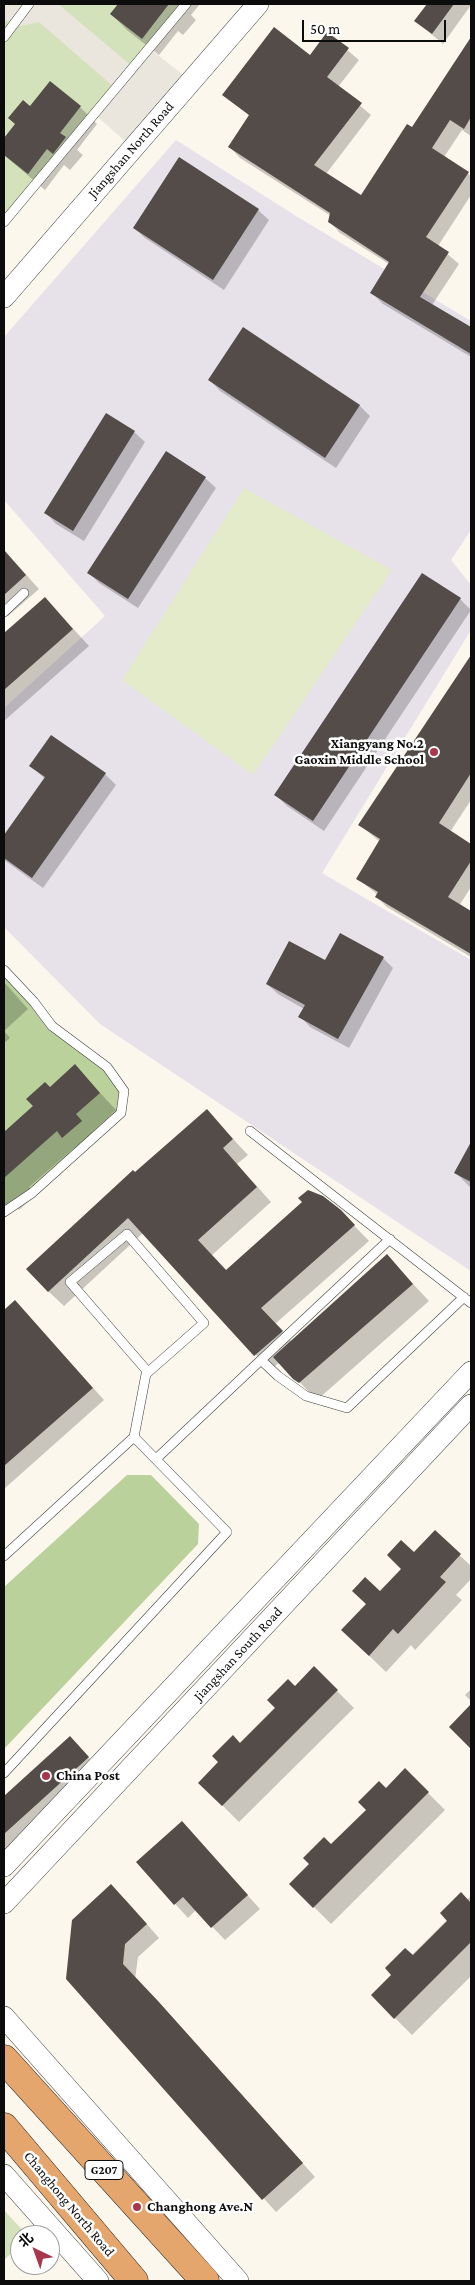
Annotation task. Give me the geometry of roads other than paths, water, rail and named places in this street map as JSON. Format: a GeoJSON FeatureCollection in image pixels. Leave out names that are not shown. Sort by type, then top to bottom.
{"type":"FeatureCollection","features":[{"type":"Feature","properties":{"kind":"highway","name":"G207"},"geometry":{"type":"LineString","coordinates":[[4,2059],[204,2281]]}},
{"type":"Feature","properties":{"kind":"highway","name":"Changhong North Road"},"geometry":{"type":"LineString","coordinates":[[4,2127],[134,2281]]}},
{"type":"Feature","properties":{"kind":"street","name":"Jiangshan North Road"},"geometry":{"type":"LineString","coordinates":[[4,297],[258,4]]}},
{"type":"Feature","properties":{"kind":"street","name":"Jiangshan South Road"},"geometry":{"type":"LineString","coordinates":[[4,1866],[471,1372]]}},
{"type":"Feature","properties":{"kind":"street","name":"Jiangshan South Road"},"geometry":{"type":"LineString","coordinates":[[4,1903],[471,1405]]}},
{"type":"Feature","properties":{"kind":"street"},"geometry":{"type":"LineString","coordinates":[[4,2017],[238,2281]]}},
{"type":"Feature","properties":{"kind":"street"},"geometry":{"type":"LineString","coordinates":[[4,2175],[98,2281]]}},
{"type":"Feature","properties":{"kind":"lane"},"geometry":{"type":"LineString","coordinates":[[4,37],[30,4]]}},
{"type":"Feature","properties":{"kind":"lane"},"geometry":{"type":"LineString","coordinates":[[4,222],[186,4]]}},
{"type":"Feature","properties":{"kind":"lane"},"geometry":{"type":"LineString","coordinates":[[4,612],[24,593]]}},
{"type":"Feature","properties":{"kind":"lane"},"geometry":{"type":"LineString","coordinates":[[4,970],[34,1002],[52,1026],[106,1067],[124,1090],[121,1113],[32,1193],[4,1212]]}},
{"type":"Feature","properties":{"kind":"lane"},"geometry":{"type":"LineString","coordinates":[[250,1131],[468,1300],[347,1408],[306,1396],[278,1376],[261,1360]]}},
{"type":"Feature","properties":{"kind":"lane"},"geometry":{"type":"LineString","coordinates":[[4,1556],[134,1437],[146,1374],[204,1323],[127,1234],[70,1282],[148,1372]]}},
{"type":"Feature","properties":{"kind":"lane"},"geometry":{"type":"LineString","coordinates":[[156,1459],[390,1240]]}},
{"type":"Feature","properties":{"kind":"lane"},"geometry":{"type":"LineString","coordinates":[[4,1773],[227,1532],[134,1437]]}},
{"type":"Feature","properties":{"kind":"place","name":"Xiangyang No.2 Gaoxin Middle School"},"geometry":{"type":"Point","coordinates":[434,752]}},
{"type":"Feature","properties":{"kind":"place","name":"China Post"},"geometry":{"type":"Point","coordinates":[46,1776]}},
{"type":"Feature","properties":{"kind":"place","name":"Changhong Ave.N"},"geometry":{"type":"Point","coordinates":[137,2207]}}]}
